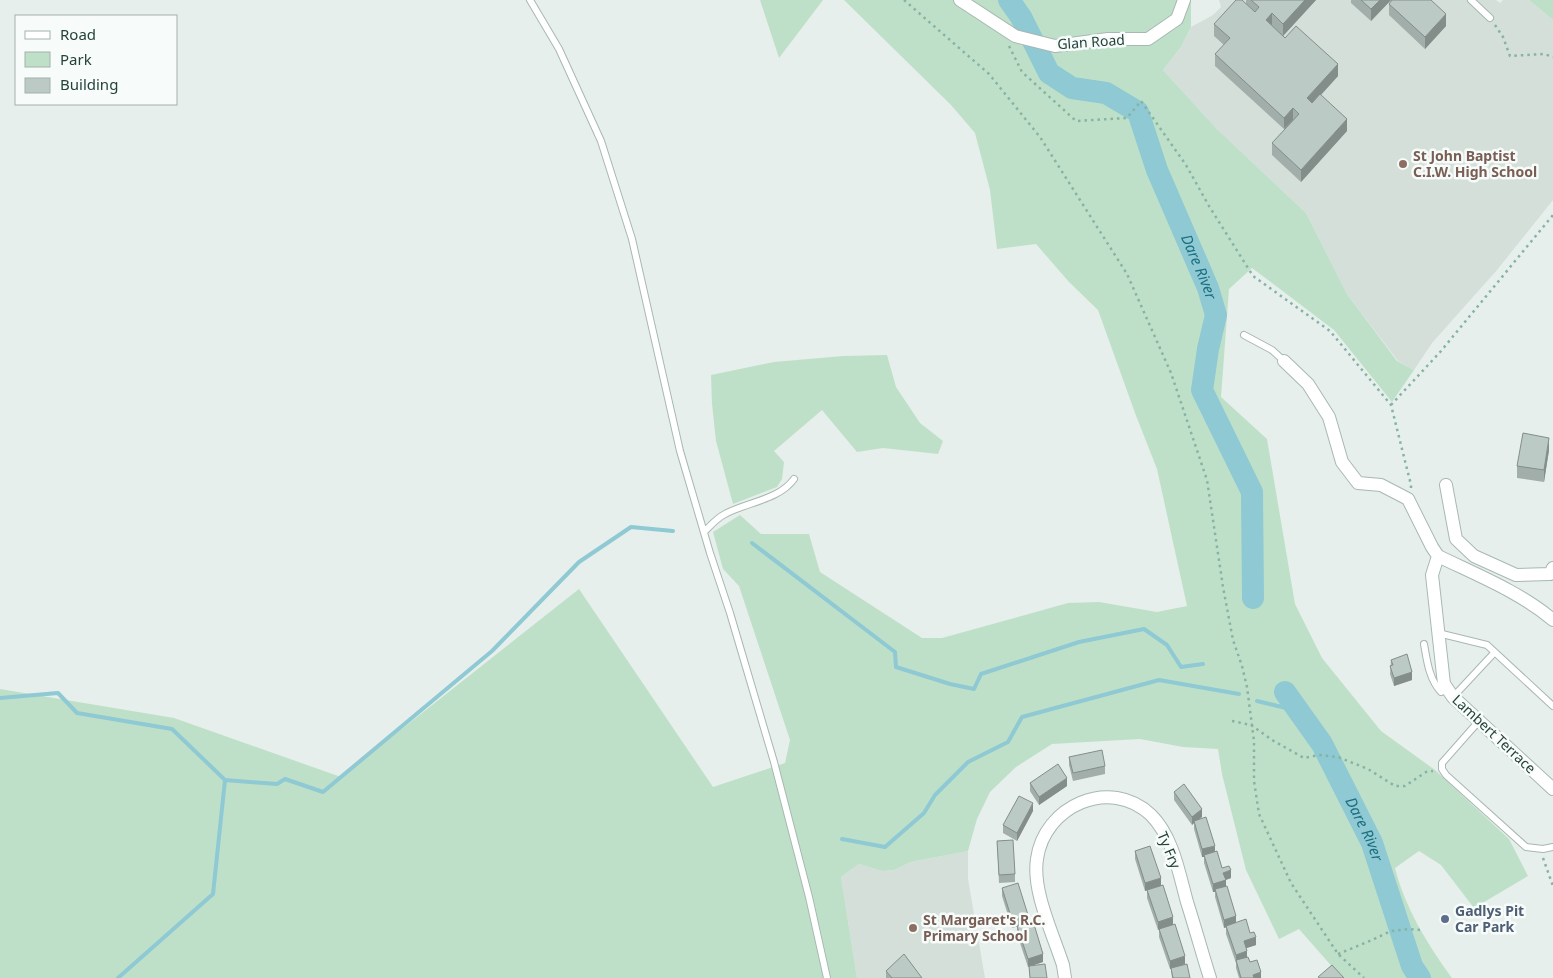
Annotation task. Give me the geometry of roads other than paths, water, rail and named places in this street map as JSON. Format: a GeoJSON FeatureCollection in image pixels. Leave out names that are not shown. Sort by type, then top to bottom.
{"type":"FeatureCollection","features":[{"type":"Feature","properties":{"kind":"street","name":"Glan Road"},"geometry":{"type":"LineString","coordinates":[[960,0],[1015,36],[1055,46],[1108,39],[1148,38],[1178,19],[1184,0]]}},
{"type":"Feature","properties":{"kind":"street"},"geometry":{"type":"LineString","coordinates":[[1284,361],[1308,384],[1329,416],[1342,462],[1358,483],[1381,485],[1408,499],[1435,551],[1539,608],[1553,620]]}},
{"type":"Feature","properties":{"kind":"street"},"geometry":{"type":"LineString","coordinates":[[1446,485],[1456,539],[1474,556],[1516,575],[1550,574],[1553,568]]}},
{"type":"Feature","properties":{"kind":"street","name":"Lambert Terrace"},"geometry":{"type":"LineString","coordinates":[[1435,551],[1432,575],[1444,684],[1450,694],[1479,722],[1553,788]]}},
{"type":"Feature","properties":{"kind":"street"},"geometry":{"type":"LineString","coordinates":[[1508,590],[1510,572]]}},
{"type":"Feature","properties":{"kind":"street","name":"Ty Fry"},"geometry":{"type":"LineString","coordinates":[[1065,978],[1064,965],[1036,883],[1037,859],[1044,835],[1060,814],[1081,802],[1108,796],[1134,802],[1151,816],[1166,835],[1210,978]]}},
{"type":"Feature","properties":{"kind":"lane"},"geometry":{"type":"LineString","coordinates":[[530,0],[559,49],[600,141],[632,239],[680,451],[780,782],[827,978]]}},
{"type":"Feature","properties":{"kind":"lane"},"geometry":{"type":"LineString","coordinates":[[1471,0],[1490,18]]}},
{"type":"Feature","properties":{"kind":"lane"},"geometry":{"type":"LineString","coordinates":[[1244,335],[1272,350],[1284,361]]}},
{"type":"Feature","properties":{"kind":"lane"},"geometry":{"type":"LineString","coordinates":[[704,532],[723,514],[761,500],[788,487],[794,479]]}},
{"type":"Feature","properties":{"kind":"lane"},"geometry":{"type":"LineString","coordinates":[[1438,633],[1486,645],[1553,706]]}},
{"type":"Feature","properties":{"kind":"lane"},"geometry":{"type":"LineString","coordinates":[[1424,644],[1434,684],[1441,692],[1450,694],[1494,653]]}},
{"type":"Feature","properties":{"kind":"lane"},"geometry":{"type":"LineString","coordinates":[[1479,722],[1442,763],[1442,769],[1446,775],[1526,847],[1543,849],[1553,847]]}},
{"type":"Feature","properties":{"kind":"waterway","name":"Dare River"},"geometry":{"type":"LineString","coordinates":[[1009,0],[1021,17],[1049,73],[1072,88],[1106,93],[1138,112],[1157,170],[1208,288],[1216,315],[1208,349],[1202,390],[1252,492],[1253,598]]}},
{"type":"Feature","properties":{"kind":"waterway"},"geometry":{"type":"LineString","coordinates":[[0,698],[58,693],[77,713],[172,729],[225,780],[277,784],[285,779],[323,792],[492,651],[579,562],[631,527],[673,531]]}},
{"type":"Feature","properties":{"kind":"waterway"},"geometry":{"type":"LineString","coordinates":[[752,543],[895,652],[896,667],[950,684],[974,689],[981,674],[1079,642],[1144,629],[1167,645],[1181,667],[1203,664]]}},
{"type":"Feature","properties":{"kind":"waterway"},"geometry":{"type":"LineString","coordinates":[[842,839],[885,847],[924,813],[935,795],[968,762],[1008,742],[1022,717],[1159,680],[1239,694]]}},
{"type":"Feature","properties":{"kind":"waterway","name":"Dare River"},"geometry":{"type":"LineString","coordinates":[[1285,692],[1322,744],[1372,843],[1412,966],[1420,978]]}},
{"type":"Feature","properties":{"kind":"waterway"},"geometry":{"type":"LineString","coordinates":[[1257,701],[1299,711]]}},
{"type":"Feature","properties":{"kind":"waterway"},"geometry":{"type":"LineString","coordinates":[[118,978],[213,894],[225,780]]}},
{"type":"Feature","properties":{"kind":"place","name":"St John Baptist C.I.W. High School"},"geometry":{"type":"Point","coordinates":[1403,164]}},
{"type":"Feature","properties":{"kind":"place","name":"Gadlys Pit Car Park"},"geometry":{"type":"Point","coordinates":[1445,919]}},
{"type":"Feature","properties":{"kind":"place","name":"St Margaret's R.C. Primary School"},"geometry":{"type":"Point","coordinates":[913,928]}}]}
